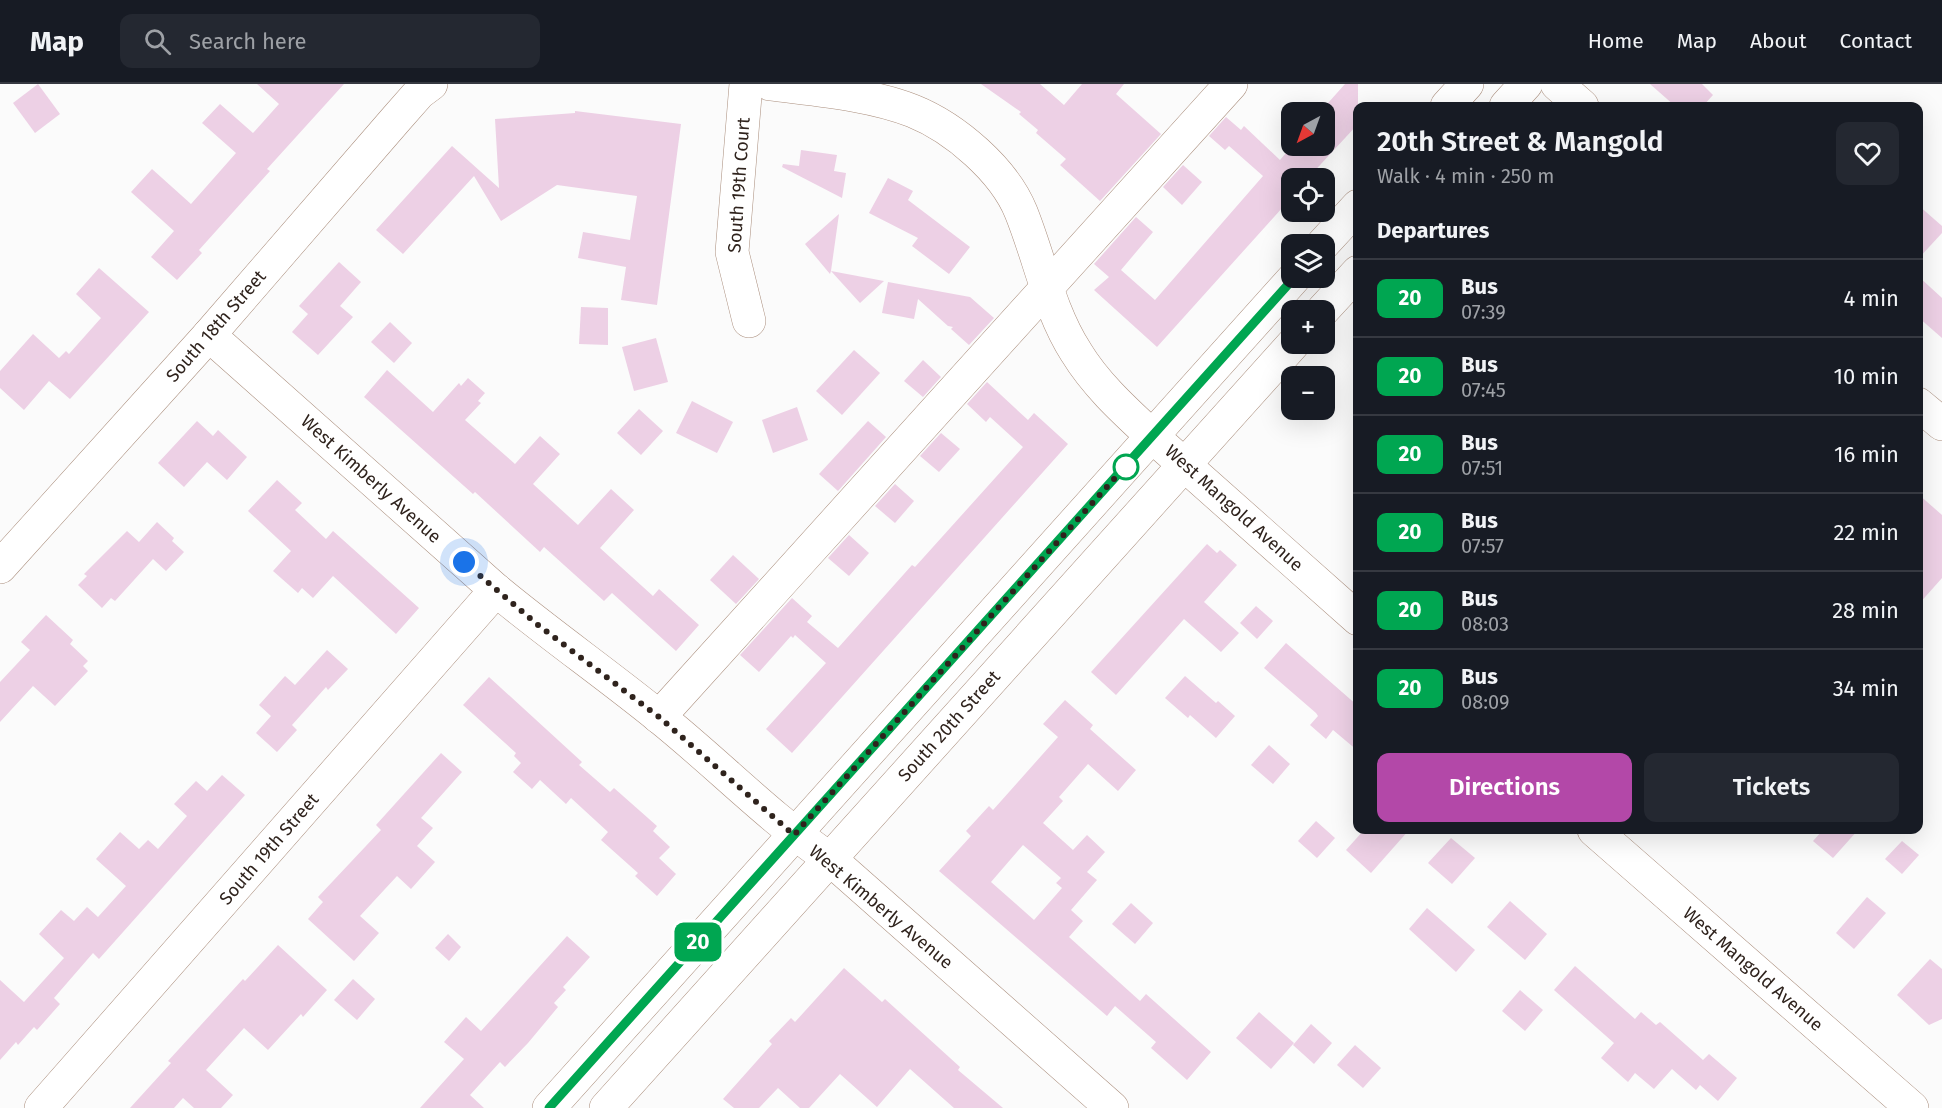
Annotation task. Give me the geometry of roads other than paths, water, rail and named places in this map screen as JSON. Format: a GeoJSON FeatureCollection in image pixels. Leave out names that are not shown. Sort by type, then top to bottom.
{"type":"FeatureCollection","features":[{"type":"Feature","properties":{"kind":"street","name":"South 18th Street"},"geometry":{"type":"LineString","coordinates":[[0,567],[209,335],[419,93],[432,84]]}},
{"type":"Feature","properties":{"kind":"street","name":"South 19th Court"},"geometry":{"type":"LineString","coordinates":[[746,84],[732,252],[748,321]]}},
{"type":"Feature","properties":{"kind":"street","name":"West Mangold Avenue"},"geometry":{"type":"LineString","coordinates":[[770,84],[879,101],[913,111],[941,125],[966,144],[1006,186],[1020,210],[1047,289],[1076,352],[1121,407],[1353,615]]}},
{"type":"Feature","properties":{"kind":"street"},"geometry":{"type":"LineString","coordinates":[[659,717],[1231,84]]}},
{"type":"Feature","properties":{"kind":"street"},"geometry":{"type":"LineString","coordinates":[[1451,102],[1467,84]]}},
{"type":"Feature","properties":{"kind":"street"},"geometry":{"type":"LineString","coordinates":[[1510,102],[1526,84]]}},
{"type":"Feature","properties":{"kind":"street"},"geometry":{"type":"LineString","coordinates":[[1557,84],[1577,102]]}},
{"type":"Feature","properties":{"kind":"street"},"geometry":{"type":"LineString","coordinates":[[1332,234],[1353,211]]}},
{"type":"Feature","properties":{"kind":"street"},"geometry":{"type":"LineString","coordinates":[[1332,300],[1353,277]]}},
{"type":"Feature","properties":{"kind":"street"},"geometry":{"type":"LineString","coordinates":[[549,1108],[1285,288]]}},
{"type":"Feature","properties":{"kind":"street","name":"West Kimberly Avenue"},"geometry":{"type":"LineString","coordinates":[[209,335],[496,590],[659,717],[794,835],[830,859],[1112,1108]]}},
{"type":"Feature","properties":{"kind":"street","name":"South 20th Street"},"geometry":{"type":"LineString","coordinates":[[606,1108],[1284,354]]}},
{"type":"Feature","properties":{"kind":"street"},"geometry":{"type":"LineString","coordinates":[[1923,408],[1942,424]]}},
{"type":"Feature","properties":{"kind":"street","name":"South 19th Street"},"geometry":{"type":"LineString","coordinates":[[41,1108],[496,590]]}},
{"type":"Feature","properties":{"kind":"street","name":"West Mangold Avenue"},"geometry":{"type":"LineString","coordinates":[[1599,834],[1912,1108]]}}]}
